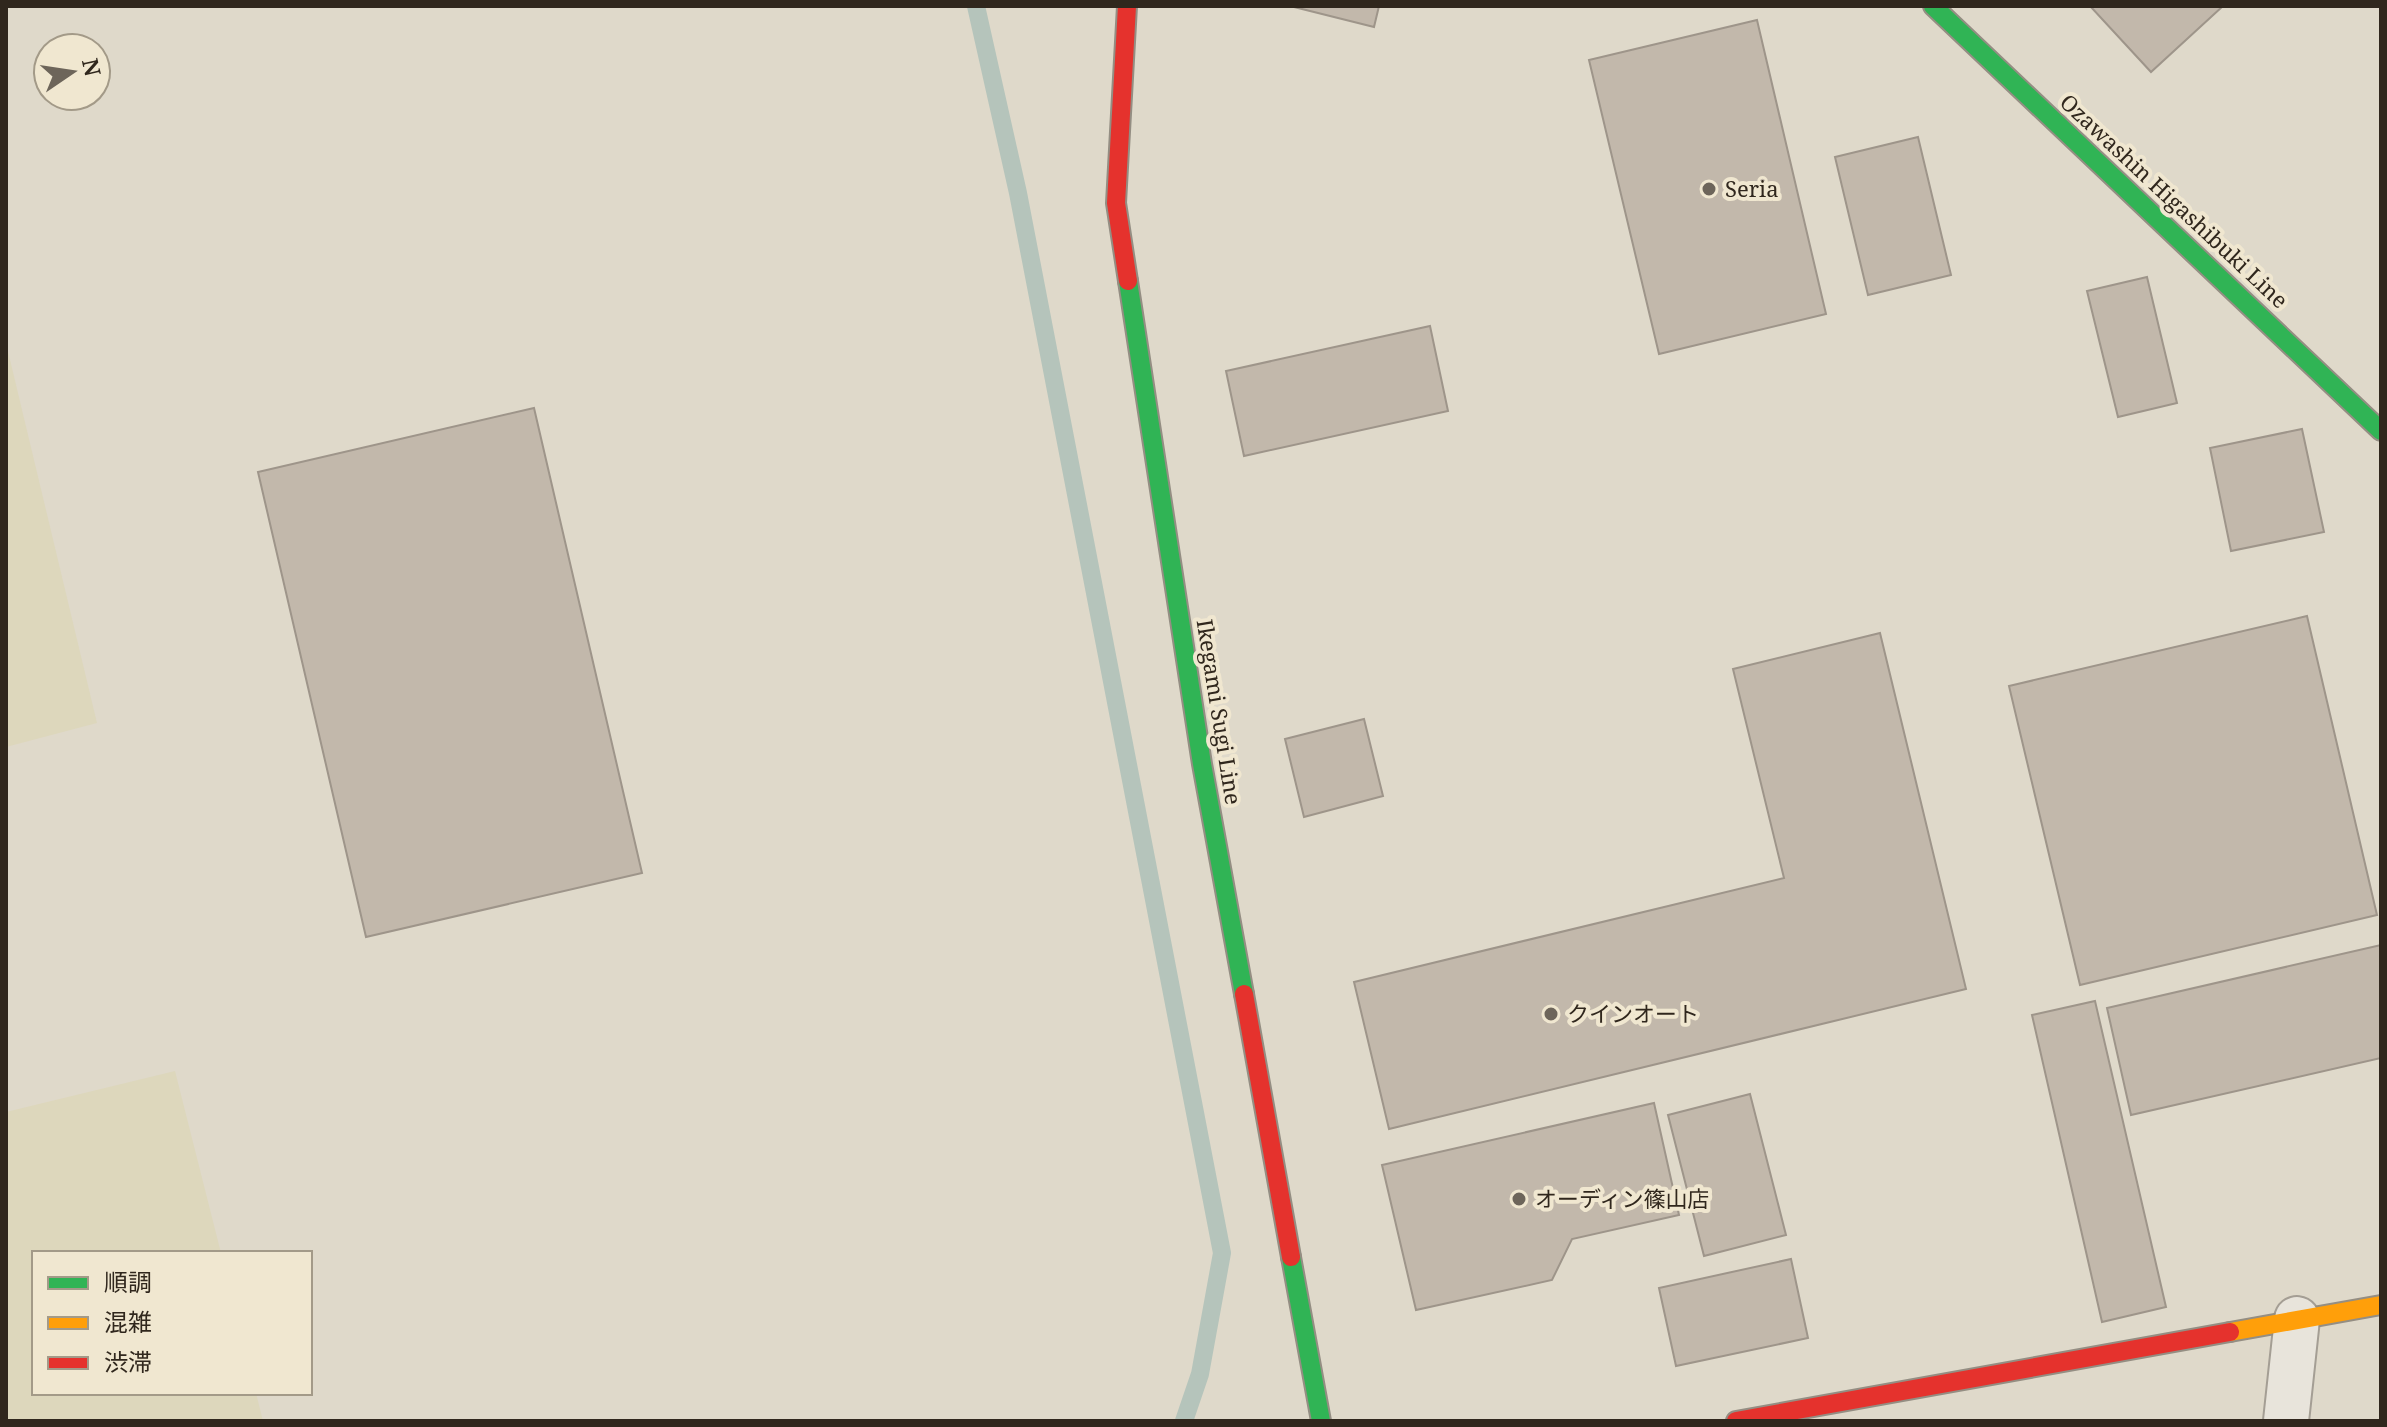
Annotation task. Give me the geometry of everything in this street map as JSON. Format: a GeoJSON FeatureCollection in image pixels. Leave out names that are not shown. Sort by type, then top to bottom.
{"type":"FeatureCollection","features":[{"type":"Feature","properties":{"kind":"main road","name":"Ikegami Sugi Line"},"geometry":{"type":"LineString","coordinates":[[1127,6],[1116,203],[1202,764],[1321,1421]]}},
{"type":"Feature","properties":{"kind":"main road","name":"Ozawashin Higashibuki Line"},"geometry":{"type":"LineString","coordinates":[[1933,6],[2381,431]]}},
{"type":"Feature","properties":{"kind":"main road"},"geometry":{"type":"LineString","coordinates":[[1736,1421],[2381,1305]]}},
{"type":"Feature","properties":{"kind":"street"},"geometry":{"type":"LineString","coordinates":[[2286,1421],[2297,1319]]}},
{"type":"Feature","properties":{"kind":"shaded area"},"geometry":{"type":"Polygon","coordinates":[[[6,343],[97,723],[6,747],[6,343]]]}},
{"type":"Feature","properties":{"kind":"shaded area"},"geometry":{"type":"Polygon","coordinates":[[[175,1071],[220,1251],[32,1251],[32,1395],[256,1395],[263,1421],[6,1421],[6,1112],[175,1071]]]}},
{"type":"Feature","properties":{"kind":"building"},"geometry":{"type":"Polygon","coordinates":[[[1290,6],[1379,6],[1374,27],[1290,6]]]}},
{"type":"Feature","properties":{"kind":"building"},"geometry":{"type":"Polygon","coordinates":[[[2090,6],[2223,6],[2151,72],[2090,6]]]}},
{"type":"Feature","properties":{"kind":"building"},"geometry":{"type":"Polygon","coordinates":[[[1757,20],[1826,314],[1659,354],[1589,60],[1757,20]]]}},
{"type":"Feature","properties":{"kind":"building"},"geometry":{"type":"Polygon","coordinates":[[[1918,137],[1951,275],[1868,295],[1835,157],[1918,137]]]}},
{"type":"Feature","properties":{"kind":"building"},"geometry":{"type":"Polygon","coordinates":[[[2147,277],[2177,403],[2118,417],[2087,291],[2147,277]]]}},
{"type":"Feature","properties":{"kind":"building"},"geometry":{"type":"Polygon","coordinates":[[[1430,326],[1448,411],[1244,456],[1226,371],[1430,326]]]}},
{"type":"Feature","properties":{"kind":"building"},"geometry":{"type":"Polygon","coordinates":[[[534,408],[642,873],[366,937],[258,472],[534,408]]]}},
{"type":"Feature","properties":{"kind":"building"},"geometry":{"type":"Polygon","coordinates":[[[2302,429],[2324,532],[2231,551],[2210,448],[2302,429]]]}},
{"type":"Feature","properties":{"kind":"building"},"geometry":{"type":"Polygon","coordinates":[[[2307,616],[2377,915],[2080,985],[2009,686],[2307,616]]]}},
{"type":"Feature","properties":{"kind":"building"},"geometry":{"type":"Polygon","coordinates":[[[1880,633],[1966,989],[1389,1129],[1354,982],[1784,878],[1733,669],[1880,633]]]}},
{"type":"Feature","properties":{"kind":"building"},"geometry":{"type":"Polygon","coordinates":[[[1364,719],[1383,796],[1304,817],[1285,739],[1364,719]]]}},
{"type":"Feature","properties":{"kind":"building"},"geometry":{"type":"Polygon","coordinates":[[[2381,945],[2381,1058],[2131,1115],[2107,1008],[2381,945]]]}},
{"type":"Feature","properties":{"kind":"building"},"geometry":{"type":"Polygon","coordinates":[[[2095,1001],[2166,1307],[2102,1322],[2032,1015],[2095,1001]]]}},
{"type":"Feature","properties":{"kind":"building"},"geometry":{"type":"Polygon","coordinates":[[[1750,1094],[1786,1235],[1704,1256],[1668,1115],[1750,1094]]]}},
{"type":"Feature","properties":{"kind":"building"},"geometry":{"type":"Polygon","coordinates":[[[1654,1103],[1679,1215],[1572,1239],[1552,1280],[1416,1310],[1382,1165],[1654,1103]]]}},
{"type":"Feature","properties":{"kind":"building"},"geometry":{"type":"Polygon","coordinates":[[[1791,1259],[1808,1338],[1676,1366],[1659,1288],[1791,1259]]]}},
{"type":"Feature","properties":{"kind":"waterway"},"geometry":{"type":"LineString","coordinates":[[976,6],[1018,193],[1222,1253],[1200,1374],[1184,1421]]}},
{"type":"Feature","properties":{"kind":"traffic: fast"},"geometry":{"type":"LineString","coordinates":[[1933,6],[2381,431]]}},
{"type":"Feature","properties":{"kind":"traffic: fast"},"geometry":{"type":"LineString","coordinates":[[1128,281],[1202,764],[1244,994]]}},
{"type":"Feature","properties":{"kind":"traffic: fast"},"geometry":{"type":"LineString","coordinates":[[1291,1257],[1321,1421]]}},
{"type":"Feature","properties":{"kind":"traffic: slow"},"geometry":{"type":"LineString","coordinates":[[2230,1332],[2381,1305]]}},
{"type":"Feature","properties":{"kind":"traffic: jam"},"geometry":{"type":"LineString","coordinates":[[1127,6],[1116,203],[1128,281]]}},
{"type":"Feature","properties":{"kind":"traffic: jam"},"geometry":{"type":"LineString","coordinates":[[1244,994],[1291,1257]]}},
{"type":"Feature","properties":{"kind":"traffic: jam"},"geometry":{"type":"LineString","coordinates":[[1736,1421],[2230,1332]]}},
{"type":"Feature","properties":{"kind":"place","name":"Seria"},"geometry":{"type":"Point","coordinates":[1709,189]}},
{"type":"Feature","properties":{"kind":"place","name":"クインオート"},"geometry":{"type":"Point","coordinates":[1551,1014]}},
{"type":"Feature","properties":{"kind":"place","name":"オーディン篠山店"},"geometry":{"type":"Point","coordinates":[1519,1199]}}]}
